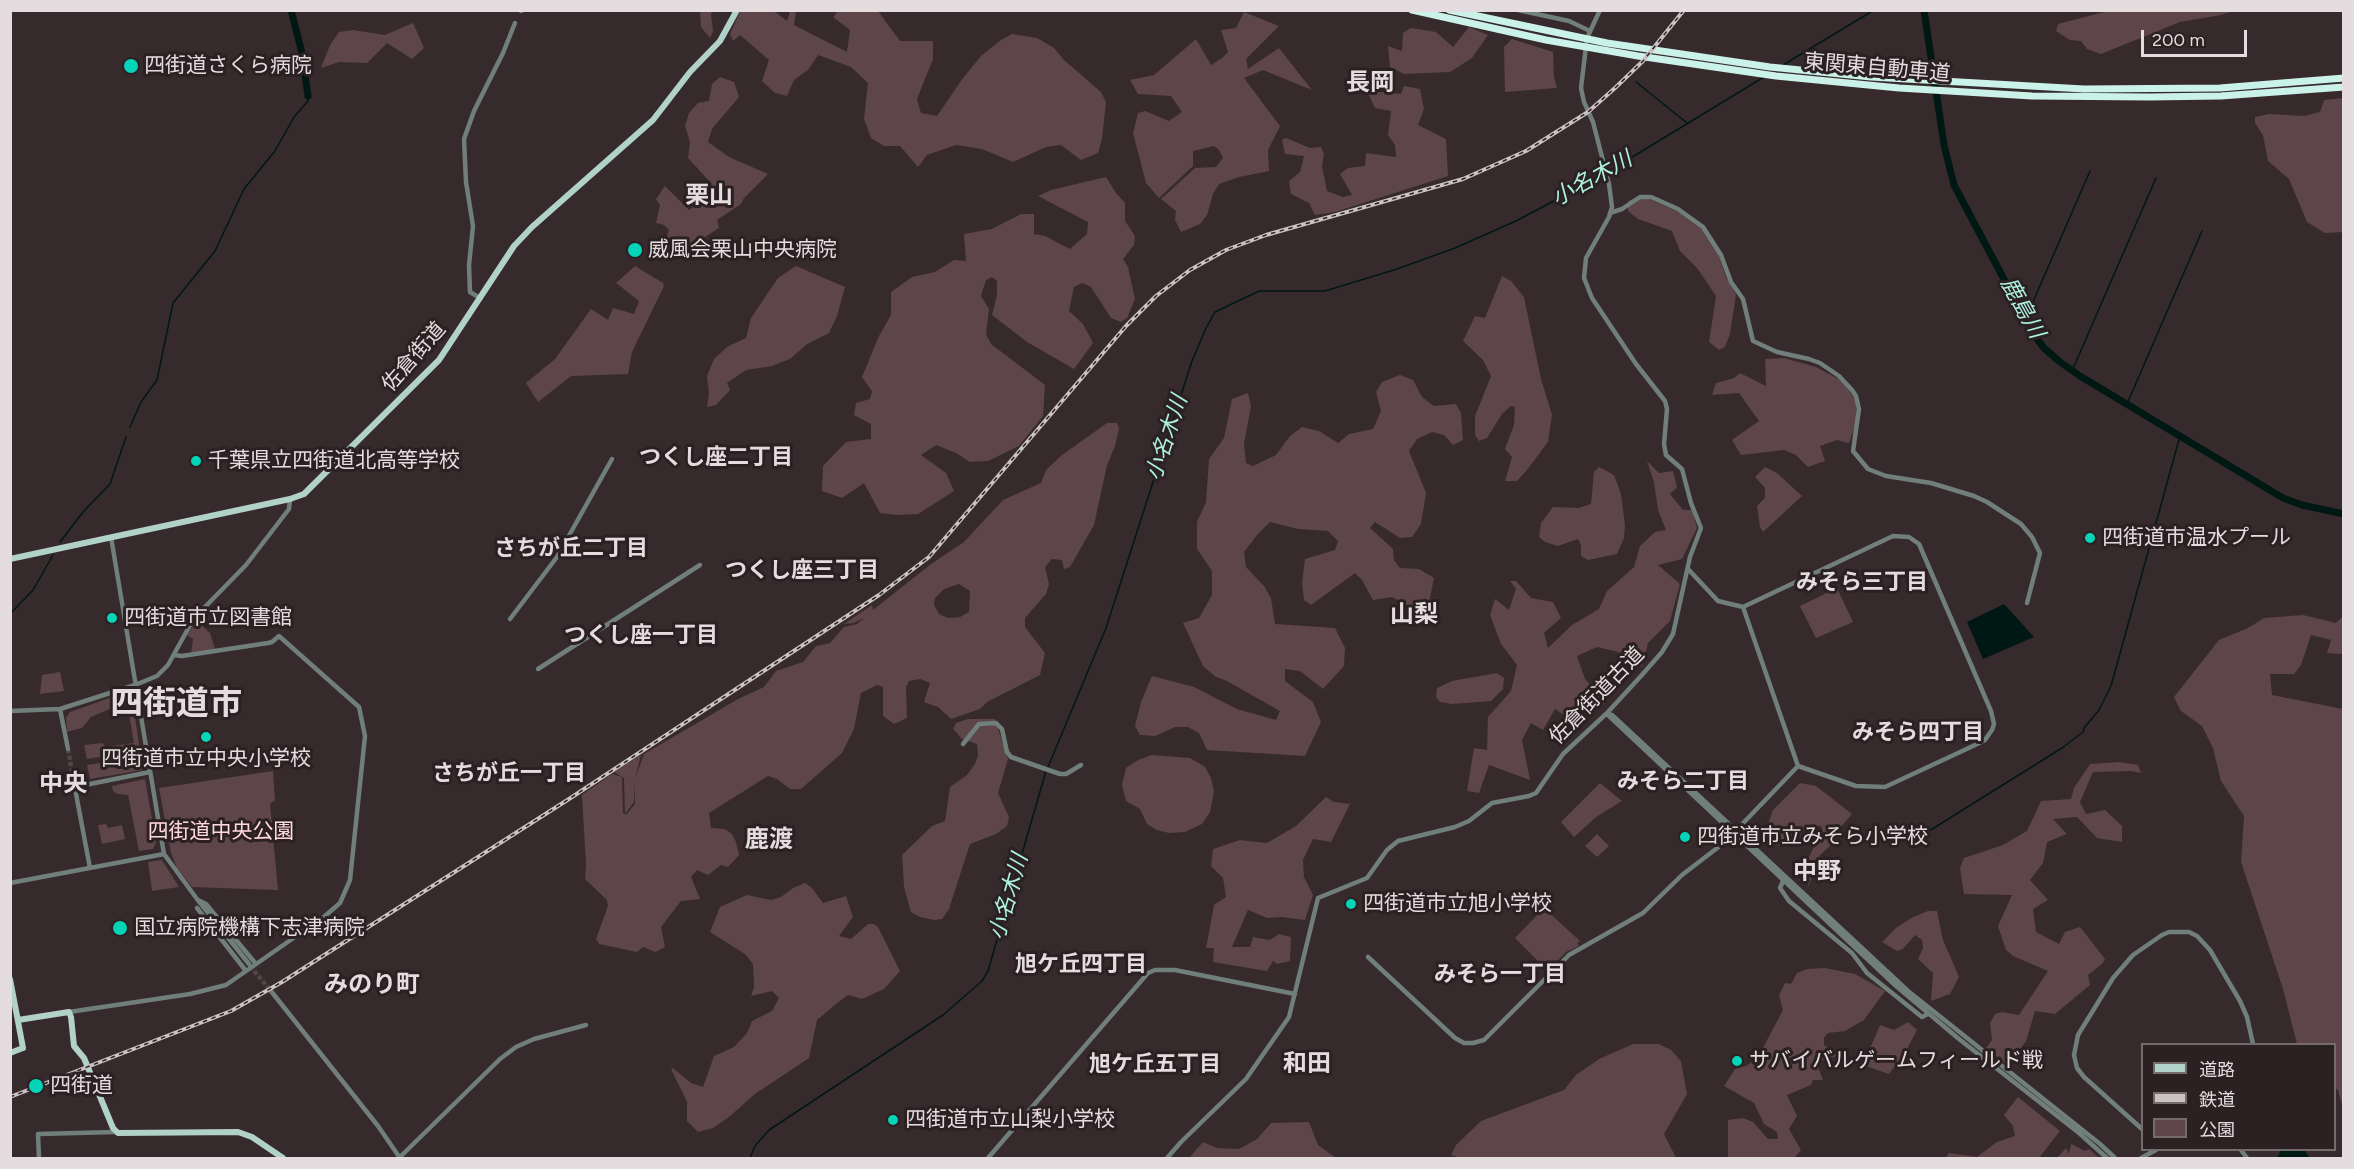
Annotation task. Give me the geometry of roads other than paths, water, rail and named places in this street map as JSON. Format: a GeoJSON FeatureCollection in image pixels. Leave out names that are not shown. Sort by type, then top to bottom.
{"type":"FeatureCollection","features":[{"type":"Feature","properties":{"kind":"highway","name":"東関東自動車道"},"geometry":{"type":"LineString","coordinates":[[1412,10],[1577,46],[1713,68],[1899,88],[2032,96],[2210,96],[2343,87]]}},
{"type":"Feature","properties":{"kind":"highway","name":"東関東自動車道"},"geometry":{"type":"LineString","coordinates":[[1449,10],[1568,35],[1770,67],[1871,77],[2034,87],[2188,89],[2343,78]]}},
{"type":"Feature","properties":{"kind":"main road","name":"佐倉街道"},"geometry":{"type":"LineString","coordinates":[[10,559],[290,499],[309,491],[432,368],[507,255],[522,237],[653,120],[690,72],[720,41],[737,10]]}},
{"type":"Feature","properties":{"kind":"main road"},"geometry":{"type":"LineString","coordinates":[[10,979],[23,1048],[10,1053]]}},
{"type":"Feature","properties":{"kind":"main road"},"geometry":{"type":"LineString","coordinates":[[18,1020],[69,1012],[74,1046],[87,1065],[116,1132],[127,1134],[238,1132],[252,1137],[283,1158]]}},
{"type":"Feature","properties":{"kind":"street"},"geometry":{"type":"LineString","coordinates":[[1518,10],[1569,21],[1590,31]]}},
{"type":"Feature","properties":{"kind":"street"},"geometry":{"type":"LineString","coordinates":[[1551,17],[1552,10]]}},
{"type":"Feature","properties":{"kind":"street"},"geometry":{"type":"LineString","coordinates":[[1600,10],[1590,31],[1582,67],[1582,95],[1593,122],[1611,193],[1610,213],[1622,209],[1640,197],[1651,197],[1678,209],[1703,227],[1721,255],[1731,282],[1743,299],[1753,341],[1777,352],[1820,363],[1839,376],[1852,390],[1859,409],[1853,452],[1868,469],[1886,476],[1931,483],[1974,496],[1988,502],[2021,524],[2032,537],[2040,554],[2027,603]]}},
{"type":"Feature","properties":{"kind":"street"},"geometry":{"type":"LineString","coordinates":[[480,298],[470,292],[469,265],[473,226],[466,182],[465,139],[471,119],[515,23]]}},
{"type":"Feature","properties":{"kind":"street","name":"佐倉街道古道"},"geometry":{"type":"LineString","coordinates":[[1167,1158],[1253,1069],[1289,1017],[1318,898],[1367,878],[1387,850],[1398,841],[1455,827],[1469,821],[1492,803],[1536,793],[1563,754],[1607,713],[1670,640],[1701,528],[1691,503],[1682,469],[1666,455],[1664,444],[1666,404],[1592,298],[1584,278],[1586,258],[1610,213]]}},
{"type":"Feature","properties":{"kind":"street"},"geometry":{"type":"LineString","coordinates":[[510,619],[557,557],[612,459]]}},
{"type":"Feature","properties":{"kind":"street"},"geometry":{"type":"LineString","coordinates":[[10,711],[60,708],[135,685],[162,672],[202,610],[246,565],[289,509],[290,499]]}},
{"type":"Feature","properties":{"kind":"street"},"geometry":{"type":"LineString","coordinates":[[1688,569],[1718,601],[1743,607],[1884,540],[1898,535],[1909,537],[1919,544],[1993,718],[1992,730],[1984,740],[1885,787],[1856,786],[1797,766]]}},
{"type":"Feature","properties":{"kind":"street"},"geometry":{"type":"LineString","coordinates":[[111,537],[164,854],[249,964]]}},
{"type":"Feature","properties":{"kind":"street"},"geometry":{"type":"LineString","coordinates":[[538,669],[700,565]]}},
{"type":"Feature","properties":{"kind":"street"},"geometry":{"type":"LineString","coordinates":[[1743,607],[1797,766]]}},
{"type":"Feature","properties":{"kind":"street"},"geometry":{"type":"LineString","coordinates":[[69,1012],[206,991],[226,985],[325,916],[340,903],[350,880],[365,730],[362,715],[354,701],[279,636],[268,643],[182,656],[174,655]]}},
{"type":"Feature","properties":{"kind":"street"},"geometry":{"type":"LineString","coordinates":[[60,708],[68,749]]}},
{"type":"Feature","properties":{"kind":"street"},"geometry":{"type":"LineString","coordinates":[[1607,713],[1612,715],[1928,1014],[2079,1133],[2107,1158]]}},
{"type":"Feature","properties":{"kind":"street"},"geometry":{"type":"LineString","coordinates":[[963,744],[979,724],[996,723],[1002,729],[1007,752],[1011,757],[1060,774],[1066,774],[1081,765]]}},
{"type":"Feature","properties":{"kind":"street"},"geometry":{"type":"LineString","coordinates":[[1368,957],[1455,1038],[1464,1043],[1478,1043],[1490,1036],[1569,955],[1643,913],[1682,875],[1734,832],[1797,766]]}},
{"type":"Feature","properties":{"kind":"street"},"geometry":{"type":"LineString","coordinates":[[75,787],[150,772]]}},
{"type":"Feature","properties":{"kind":"street"},"geometry":{"type":"LineString","coordinates":[[73,778],[90,868]]}},
{"type":"Feature","properties":{"kind":"street"},"geometry":{"type":"LineString","coordinates":[[1734,832],[1800,894]]}},
{"type":"Feature","properties":{"kind":"street"},"geometry":{"type":"LineString","coordinates":[[10,883],[164,854]]}},
{"type":"Feature","properties":{"kind":"street"},"geometry":{"type":"LineString","coordinates":[[1784,881],[1780,888],[1789,901],[1852,953],[1867,973],[1922,1017],[1928,1014]]}},
{"type":"Feature","properties":{"kind":"street"},"geometry":{"type":"LineString","coordinates":[[197,899],[206,904],[256,964]]}},
{"type":"Feature","properties":{"kind":"street"},"geometry":{"type":"LineString","coordinates":[[197,908],[246,971]]}},
{"type":"Feature","properties":{"kind":"street"},"geometry":{"type":"LineString","coordinates":[[2141,1128],[2084,1077],[2077,1068],[2074,1055],[2078,1035],[2113,978],[2133,955],[2169,932],[2189,932],[2197,936],[2210,950],[2240,1001],[2247,1017],[2253,1043]]}},
{"type":"Feature","properties":{"kind":"street"},"geometry":{"type":"LineString","coordinates":[[1872,961],[2115,1158]]}},
{"type":"Feature","properties":{"kind":"street"},"geometry":{"type":"LineString","coordinates":[[988,1158],[1148,973],[1155,970],[1175,970],[1295,993]]}},
{"type":"Feature","properties":{"kind":"street"},"geometry":{"type":"LineString","coordinates":[[271,992],[378,1126],[400,1158],[500,1059],[516,1047],[534,1039],[586,1025]]}},
{"type":"Feature","properties":{"kind":"street"},"geometry":{"type":"LineString","coordinates":[[39,1158],[38,1134],[116,1132]]}},
{"type":"Feature","properties":{"kind":"waterway"},"geometry":{"type":"LineString","coordinates":[[291,10],[302,53],[308,96]]}},
{"type":"Feature","properties":{"kind":"waterway","name":"小名木川"},"geometry":{"type":"LineString","coordinates":[[1783,65],[1874,10]]}},
{"type":"Feature","properties":{"kind":"waterway","name":"鹿島川"},"geometry":{"type":"LineString","coordinates":[[1924,10],[1944,145],[1954,185],[2033,334],[2044,348],[2080,376],[2283,498],[2302,505],[2344,514]]}},
{"type":"Feature","properties":{"kind":"waterway","name":"小名木川"},"geometry":{"type":"LineString","coordinates":[[1048,767],[1106,628],[1192,361],[1215,312],[1259,291],[1325,291],[1455,248],[1516,221],[1601,176],[1764,77]]}},
{"type":"Feature","properties":{"kind":"waterway"},"geometry":{"type":"LineString","coordinates":[[1636,82],[1687,123]]}},
{"type":"Feature","properties":{"kind":"waterway"},"geometry":{"type":"LineString","coordinates":[[130,427],[141,402],[157,380],[173,303],[215,251],[244,189],[275,151],[294,117],[308,101],[308,96]]}},
{"type":"Feature","properties":{"kind":"waterway"},"geometry":{"type":"LineString","coordinates":[[2025,320],[2090,171]]}},
{"type":"Feature","properties":{"kind":"waterway"},"geometry":{"type":"LineString","coordinates":[[2072,371],[2156,178]]}},
{"type":"Feature","properties":{"kind":"waterway"},"geometry":{"type":"LineString","coordinates":[[2127,404],[2202,231]]}},
{"type":"Feature","properties":{"kind":"waterway"},"geometry":{"type":"LineString","coordinates":[[1913,841],[2062,748],[2083,732],[2099,710],[2111,686],[2180,436]]}},
{"type":"Feature","properties":{"kind":"waterway"},"geometry":{"type":"LineString","coordinates":[[60,542],[83,512],[110,484],[126,437]]}},
{"type":"Feature","properties":{"kind":"waterway"},"geometry":{"type":"LineString","coordinates":[[10,614],[33,590],[53,555]]}},
{"type":"Feature","properties":{"kind":"waterway","name":"小名木川"},"geometry":{"type":"LineString","coordinates":[[750,1158],[755,1146],[769,1130],[943,1015],[982,981],[988,971],[1046,771]]}},
{"type":"Feature","properties":{"kind":"tunnel"},"geometry":{"type":"LineString","coordinates":[[68,749],[73,778]]}},
{"type":"Feature","properties":{"kind":"tunnel"},"geometry":{"type":"LineString","coordinates":[[250,966],[271,991]]}},
{"type":"Feature","properties":{"kind":"railway"},"geometry":{"type":"LineString","coordinates":[[10,1097],[231,1011],[282,982],[569,799],[879,595],[929,557],[1126,326],[1156,296],[1190,270],[1226,250],[1266,235],[1463,179],[1526,151],[1588,112],[1615,88],[1643,61],[1684,10]]}},
{"type":"Feature","properties":{"kind":"place","name":"四街道さくら病院"},"geometry":{"type":"Point","coordinates":[131,66]}},
{"type":"Feature","properties":{"kind":"place","name":"威風会栗山中央病院"},"geometry":{"type":"Point","coordinates":[635,250]}},
{"type":"Feature","properties":{"kind":"place","name":"千葉県立四街道北高等学校"},"geometry":{"type":"Point","coordinates":[196,461]}},
{"type":"Feature","properties":{"kind":"place","name":"四街道市温水プール"},"geometry":{"type":"Point","coordinates":[2090,538]}},
{"type":"Feature","properties":{"kind":"place","name":"四街道市立図書館"},"geometry":{"type":"Point","coordinates":[112,618]}},
{"type":"Feature","properties":{"kind":"place","name":"四街道市立中央小学校"},"geometry":{"type":"Point","coordinates":[206,737]}},
{"type":"Feature","properties":{"kind":"place","name":"四街道市立みそら小学校"},"geometry":{"type":"Point","coordinates":[1685,837]}},
{"type":"Feature","properties":{"kind":"place","name":"四街道市立旭小学校"},"geometry":{"type":"Point","coordinates":[1351,904]}},
{"type":"Feature","properties":{"kind":"place","name":"国立病院機構下志津病院"},"geometry":{"type":"Point","coordinates":[120,928]}},
{"type":"Feature","properties":{"kind":"place","name":"サバイバルゲームフィールド戦"},"geometry":{"type":"Point","coordinates":[1737,1061]}},
{"type":"Feature","properties":{"kind":"place","name":"四街道"},"geometry":{"type":"Point","coordinates":[36,1086]}},
{"type":"Feature","properties":{"kind":"place","name":"四街道市立山梨小学校"},"geometry":{"type":"Point","coordinates":[893,1120]}},
{"type":"Feature","properties":{"kind":"district","name":"長岡"},"geometry":{"type":"Point","coordinates":[1370,83]}},
{"type":"Feature","properties":{"kind":"district","name":"栗山"},"geometry":{"type":"Point","coordinates":[709,196]}},
{"type":"Feature","properties":{"kind":"district","name":"つくし座二丁目"},"geometry":{"type":"Point","coordinates":[716,458]}},
{"type":"Feature","properties":{"kind":"district","name":"さちが丘二丁目"},"geometry":{"type":"Point","coordinates":[571,549]}},
{"type":"Feature","properties":{"kind":"district","name":"つくし座三丁目"},"geometry":{"type":"Point","coordinates":[802,571]}},
{"type":"Feature","properties":{"kind":"district","name":"みそら三丁目"},"geometry":{"type":"Point","coordinates":[1862,583]}},
{"type":"Feature","properties":{"kind":"district","name":"山梨"},"geometry":{"type":"Point","coordinates":[1414,615]}},
{"type":"Feature","properties":{"kind":"district","name":"つくし座一丁目"},"geometry":{"type":"Point","coordinates":[641,636]}},
{"type":"Feature","properties":{"kind":"district","name":"四街道市"},"geometry":{"type":"Point","coordinates":[176,704]}},
{"type":"Feature","properties":{"kind":"district","name":"みそら四丁目"},"geometry":{"type":"Point","coordinates":[1918,733]}},
{"type":"Feature","properties":{"kind":"district","name":"さちが丘一丁目"},"geometry":{"type":"Point","coordinates":[509,774]}},
{"type":"Feature","properties":{"kind":"district","name":"みそら二丁目"},"geometry":{"type":"Point","coordinates":[1683,782]}},
{"type":"Feature","properties":{"kind":"district","name":"中央"},"geometry":{"type":"Point","coordinates":[63,784]}},
{"type":"Feature","properties":{"kind":"district","name":"鹿渡"},"geometry":{"type":"Point","coordinates":[769,840]}},
{"type":"Feature","properties":{"kind":"district","name":"中野"},"geometry":{"type":"Point","coordinates":[1817,872]}},
{"type":"Feature","properties":{"kind":"district","name":"旭ケ丘四丁目"},"geometry":{"type":"Point","coordinates":[1081,965]}},
{"type":"Feature","properties":{"kind":"district","name":"みそら一丁目"},"geometry":{"type":"Point","coordinates":[1500,975]}},
{"type":"Feature","properties":{"kind":"district","name":"みのり町"},"geometry":{"type":"Point","coordinates":[372,985]}},
{"type":"Feature","properties":{"kind":"district","name":"和田"},"geometry":{"type":"Point","coordinates":[1307,1064]}},
{"type":"Feature","properties":{"kind":"district","name":"旭ケ丘五丁目"},"geometry":{"type":"Point","coordinates":[1155,1065]}},
{"type":"Feature","properties":{"kind":"park label","name":"四街道中央公園"},"geometry":{"type":"Point","coordinates":[221,832]}}]}
